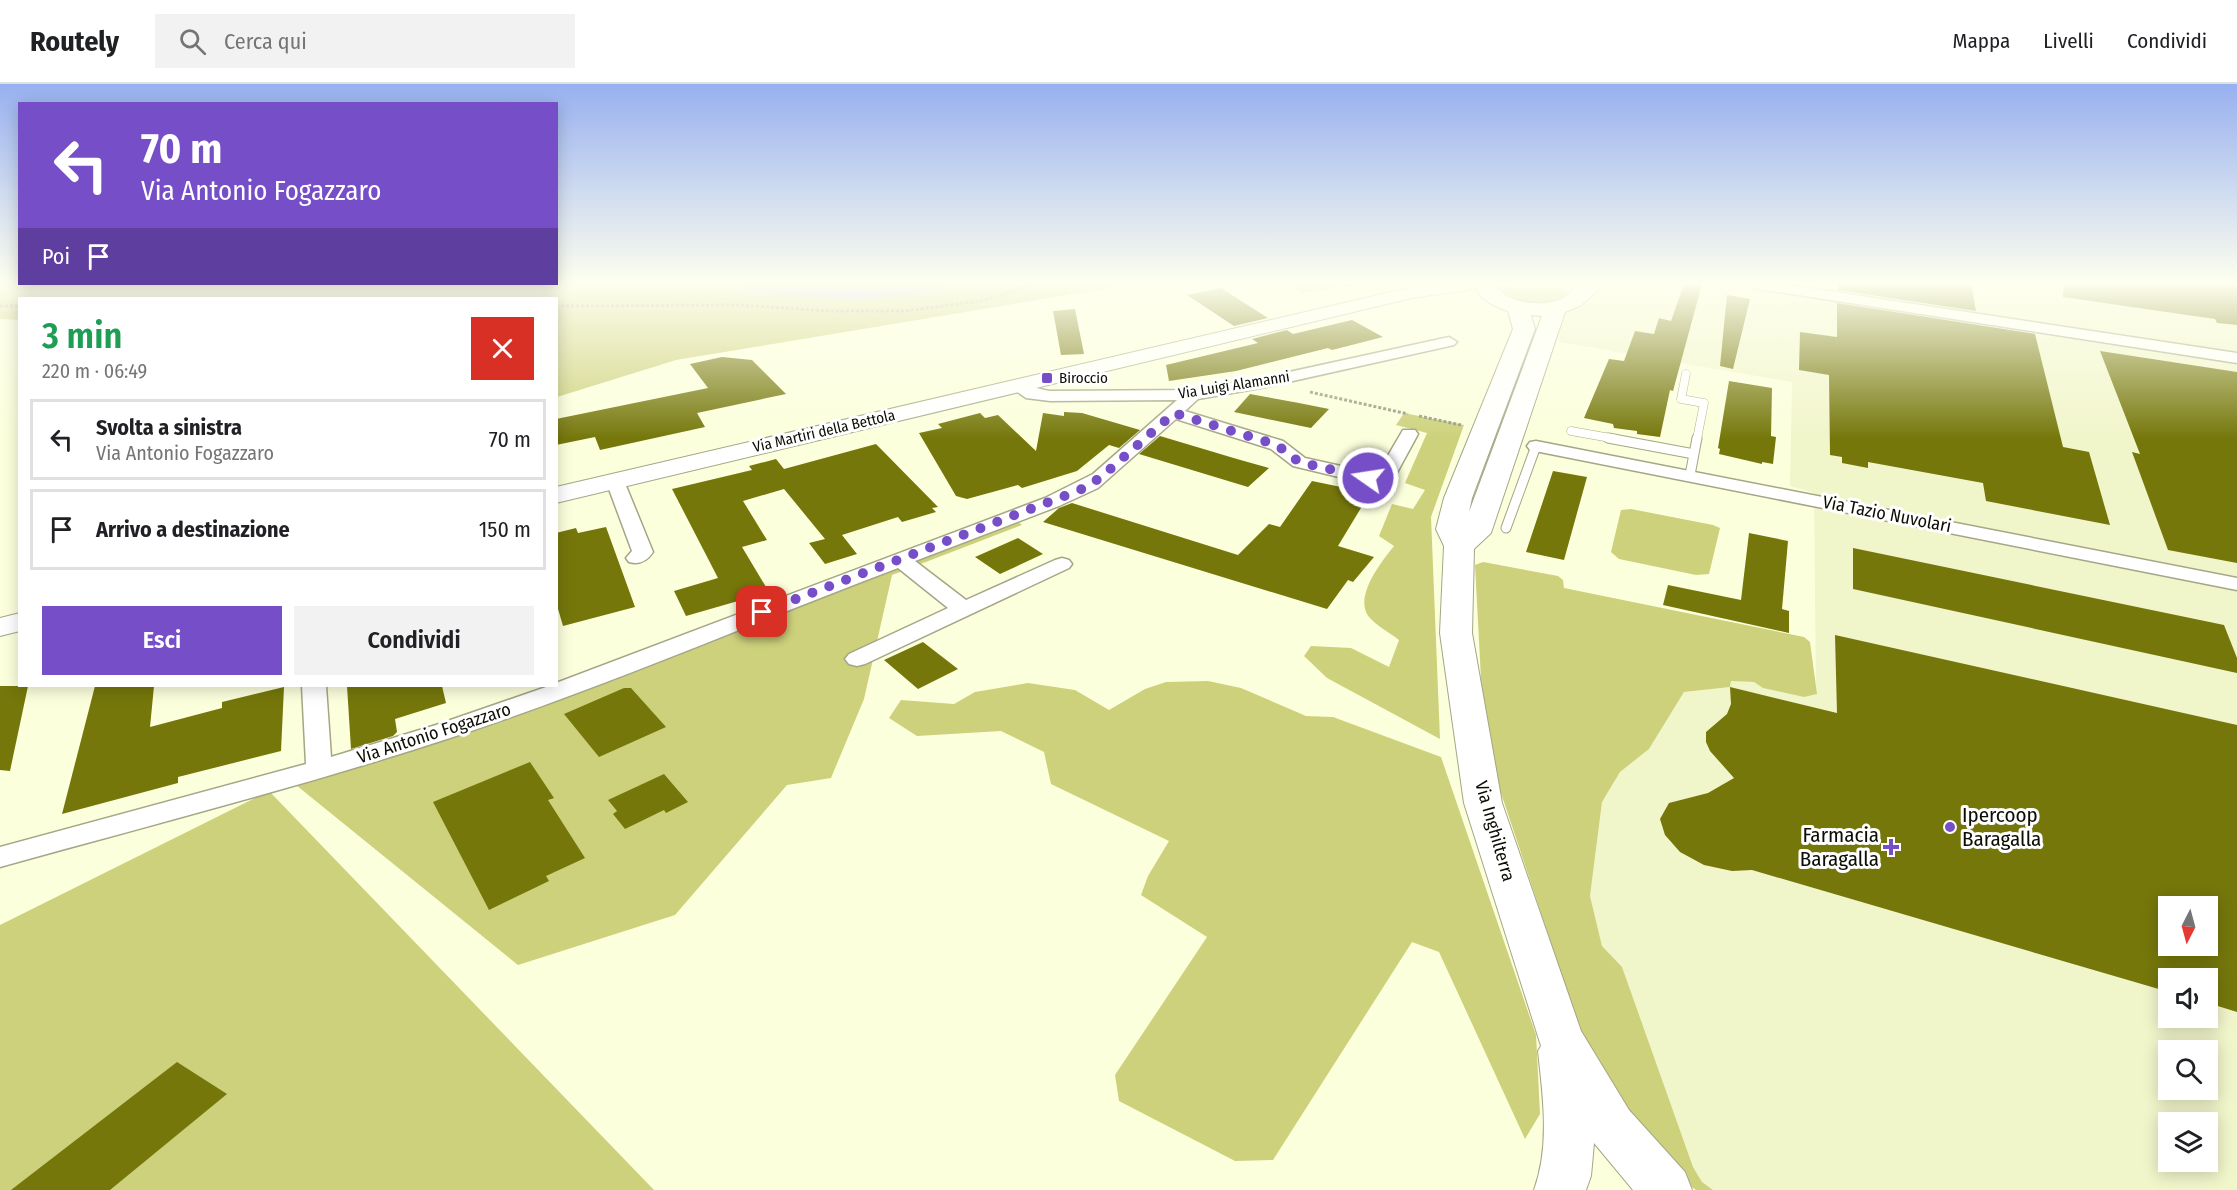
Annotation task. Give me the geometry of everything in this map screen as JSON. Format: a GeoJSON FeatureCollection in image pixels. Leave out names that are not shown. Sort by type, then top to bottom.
{"type":"FeatureCollection","features":[{"type":"Feature","properties":{"kind":"main road","name":"Via Martiri della Bettola"},"geometry":{"type":"LineString","coordinates":[[558,495],[1228,336]]}},
{"type":"Feature","properties":{"kind":"main road","name":"Via Inghilterra"},"geometry":{"type":"LineString","coordinates":[[1521,336],[1458,498],[1451,529],[1459,546],[1456,633],[1483,803],[1560,1038],[1568,1109],[1566,1177],[1560,1190]]}},
{"type":"Feature","properties":{"kind":"main road"},"geometry":{"type":"LineString","coordinates":[[1459,546],[1476,533],[1546,336]]}},
{"type":"Feature","properties":{"kind":"main road"},"geometry":{"type":"LineString","coordinates":[[0,627],[18,622]]}},
{"type":"Feature","properties":{"kind":"main road","name":"Via Inghilterra"},"geometry":{"type":"LineString","coordinates":[[1560,1038],[1611,1126],[1666,1190]]}},
{"type":"Feature","properties":{"kind":"street"},"geometry":{"type":"LineString","coordinates":[[2091,336],[2237,358]]}},
{"type":"Feature","properties":{"kind":"street","name":"Via Luigi Alamanni"},"geometry":{"type":"LineString","coordinates":[[1017,386],[1032,394],[1050,396],[1193,395],[1266,382],[1449,342]]}},
{"type":"Feature","properties":{"kind":"street"},"geometry":{"type":"LineString","coordinates":[[1091,368],[1102,395]]}},
{"type":"Feature","properties":{"kind":"street","name":"Via Antonio Fogazzaro"},"geometry":{"type":"LineString","coordinates":[[0,857],[319,770],[439,733],[627,666],[1052,502],[1091,484],[1193,395]]}},
{"type":"Feature","properties":{"kind":"street"},"geometry":{"type":"LineString","coordinates":[[1174,413],[1277,445],[1299,462],[1368,478],[1386,476],[1409,434]]}},
{"type":"Feature","properties":{"kind":"street","name":"Via Tazio Nuvolari"},"geometry":{"type":"LineString","coordinates":[[1536,446],[2237,584]]}},
{"type":"Feature","properties":{"kind":"street"},"geometry":{"type":"LineString","coordinates":[[615,481],[644,552],[636,558]]}},
{"type":"Feature","properties":{"kind":"street"},"geometry":{"type":"LineString","coordinates":[[900,559],[964,610]]}},
{"type":"Feature","properties":{"kind":"street"},"geometry":{"type":"LineString","coordinates":[[857,659],[1062,564]]}},
{"type":"Feature","properties":{"kind":"street"},"geometry":{"type":"LineString","coordinates":[[314,687],[319,770]]}},
{"type":"Feature","properties":{"kind":"lane"},"geometry":{"type":"LineString","coordinates":[[1686,374],[1681,399],[1704,403],[1690,475]]}},
{"type":"Feature","properties":{"kind":"lane"},"geometry":{"type":"LineString","coordinates":[[1571,431],[1694,454]]}},
{"type":"Feature","properties":{"kind":"lane"},"geometry":{"type":"LineString","coordinates":[[1506,528],[1536,446]]}},
{"type":"Feature","properties":{"kind":"path"},"geometry":{"type":"LineString","coordinates":[[1266,382],[1464,425]]}},
{"type":"Feature","properties":{"kind":"shaded area"},"geometry":{"type":"Polygon","coordinates":[[[1558,336],[2237,336],[2237,1190],[1713,1190],[1702,1182],[1693,1167],[1622,968],[1602,946],[1590,896],[1602,802],[1620,772],[1649,749],[1684,692],[1730,687],[1731,681],[1754,682],[1763,688],[1804,697],[1816,694],[1814,493],[1790,486],[1792,382],[1559,342],[1558,336]]]}},
{"type":"Feature","properties":{"kind":"green space"},"geometry":{"type":"Polygon","coordinates":[[[558,336],[823,336],[676,360],[558,397],[558,336]]]}},
{"type":"Feature","properties":{"kind":"green space"},"geometry":{"type":"Polygon","coordinates":[[[1404,413],[1464,425],[1431,517],[1440,739],[1327,678],[1304,656],[1311,646],[1351,648],[1389,667],[1399,640],[1369,617],[1364,600],[1371,580],[1394,546],[1379,536],[1392,504],[1413,509],[1425,490],[1405,483],[1427,433],[1396,425],[1404,413]]]}},
{"type":"Feature","properties":{"kind":"green space"},"geometry":{"type":"Polygon","coordinates":[[[1631,509],[1720,528],[1709,574],[1696,575],[1619,559],[1611,552],[1621,510],[1631,509]]]}},
{"type":"Feature","properties":{"kind":"green space"},"geometry":{"type":"Polygon","coordinates":[[[1013,517],[1022,525],[892,575],[864,699],[831,778],[787,785],[675,915],[518,965],[296,785],[297,776],[390,749],[1013,517]]]}},
{"type":"Feature","properties":{"kind":"green space"},"geometry":{"type":"Polygon","coordinates":[[[1483,562],[1558,576],[1563,580],[1564,588],[1804,637],[1810,642],[1817,694],[1804,697],[1763,688],[1754,682],[1731,681],[1730,687],[1684,692],[1649,749],[1620,772],[1602,802],[1590,896],[1602,946],[1622,967],[1693,1167],[1702,1182],[1713,1190],[1696,1190],[1674,1174],[1596,1078],[1495,775],[1482,698],[1475,565],[1483,562]]]}},
{"type":"Feature","properties":{"kind":"green space"},"geometry":{"type":"Polygon","coordinates":[[[1208,681],[1241,688],[1306,716],[1333,717],[1441,757],[1536,1035],[1540,1114],[1525,1139],[1439,952],[1412,942],[1273,1160],[1235,1161],[1119,1101],[1115,1075],[1207,937],[1141,895],[1148,876],[1169,841],[1051,784],[1044,752],[1001,731],[917,736],[889,718],[901,700],[954,704],[975,692],[1028,683],[1075,690],[1109,710],[1145,689],[1166,682],[1208,681]]]}},
{"type":"Feature","properties":{"kind":"green space"},"geometry":{"type":"Polygon","coordinates":[[[269,791],[654,1190],[0,1190],[0,925],[269,791]]]}},
{"type":"Feature","properties":{"kind":"building"},"geometry":{"type":"Polygon","coordinates":[[[1057,336],[1080,336],[1084,354],[1061,355],[1057,336]]]}},
{"type":"Feature","properties":{"kind":"building"},"geometry":{"type":"Polygon","coordinates":[[[1265,336],[1383,337],[1236,371],[1169,381],[1166,365],[1258,343],[1252,339],[1265,336]]]}},
{"type":"Feature","properties":{"kind":"building"},"geometry":{"type":"Polygon","coordinates":[[[1633,336],[1688,336],[1673,391],[1670,390],[1660,437],[1637,434],[1637,431],[1614,428],[1613,424],[1584,418],[1609,359],[1624,361],[1633,336]]]}},
{"type":"Feature","properties":{"kind":"building"},"geometry":{"type":"Polygon","coordinates":[[[1723,336],[1741,336],[1733,369],[1720,366],[1723,336]]]}},
{"type":"Feature","properties":{"kind":"building"},"geometry":{"type":"Polygon","coordinates":[[[1800,336],[2035,336],[2063,447],[2089,452],[2110,525],[1986,501],[1983,483],[1868,462],[1868,468],[1842,463],[1842,457],[1830,455],[1829,375],[1799,370],[1800,336]]]}},
{"type":"Feature","properties":{"kind":"building"},"geometry":{"type":"Polygon","coordinates":[[[2100,351],[2237,372],[2237,563],[2168,550],[2132,452],[2140,454],[2100,351]]]}},
{"type":"Feature","properties":{"kind":"building"},"geometry":{"type":"Polygon","coordinates":[[[722,357],[752,360],[786,394],[697,413],[705,427],[600,450],[595,437],[558,445],[558,419],[708,388],[690,364],[722,357]]]}},
{"type":"Feature","properties":{"kind":"building"},"geometry":{"type":"Polygon","coordinates":[[[1729,381],[1772,388],[1771,436],[1776,437],[1773,464],[1762,462],[1762,464],[1719,454],[1720,449],[1718,448],[1729,381]]]}},
{"type":"Feature","properties":{"kind":"building"},"geometry":{"type":"Polygon","coordinates":[[[1250,394],[1329,409],[1311,428],[1234,412],[1250,394]]]}},
{"type":"Feature","properties":{"kind":"building"},"geometry":{"type":"Polygon","coordinates":[[[1064,412],[1082,413],[1140,430],[1119,448],[1109,445],[1077,471],[1022,488],[1018,485],[967,499],[956,496],[919,433],[942,428],[938,424],[980,413],[985,418],[998,415],[1036,451],[1043,413],[1064,416],[1064,412]]]}},
{"type":"Feature","properties":{"kind":"building"},"geometry":{"type":"Polygon","coordinates":[[[1160,436],[1269,468],[1248,487],[1139,454],[1160,436]]]}},
{"type":"Feature","properties":{"kind":"building"},"geometry":{"type":"Polygon","coordinates":[[[876,444],[938,507],[932,508],[936,512],[902,522],[898,517],[842,535],[857,554],[825,564],[809,543],[825,539],[784,489],[743,501],[767,540],[742,547],[769,592],[686,616],[674,591],[718,578],[672,489],[752,470],[749,466],[776,459],[784,469],[876,444]]]}},
{"type":"Feature","properties":{"kind":"building"},"geometry":{"type":"Polygon","coordinates":[[[1553,471],[1587,477],[1564,560],[1526,552],[1553,471]]]}},
{"type":"Feature","properties":{"kind":"building"},"geometry":{"type":"Polygon","coordinates":[[[1312,481],[1370,493],[1338,546],[1374,557],[1353,582],[1348,580],[1327,609],[1043,522],[1059,508],[1072,503],[1238,555],[1269,524],[1280,527],[1312,481]]]}},
{"type":"Feature","properties":{"kind":"building"},"geometry":{"type":"Polygon","coordinates":[[[606,527],[635,607],[563,626],[558,609],[558,532],[576,528],[578,533],[606,527]]]}},
{"type":"Feature","properties":{"kind":"building"},"geometry":{"type":"Polygon","coordinates":[[[1749,533],[1788,541],[1782,609],[1789,611],[1789,633],[1663,605],[1668,585],[1741,600],[1749,533]]]}},
{"type":"Feature","properties":{"kind":"building"},"geometry":{"type":"Polygon","coordinates":[[[1018,538],[1043,554],[1000,574],[975,557],[1018,538]]]}},
{"type":"Feature","properties":{"kind":"building"},"geometry":{"type":"Polygon","coordinates":[[[1853,548],[2224,625],[2237,658],[2237,673],[1853,589],[1853,548]]]}},
{"type":"Feature","properties":{"kind":"building","name":"Ipercoop Baragalla"},"geometry":{"type":"Polygon","coordinates":[[[1835,635],[2237,725],[2237,1012],[2218,1006],[2218,968],[2158,968],[2158,989],[1752,870],[1732,871],[1704,865],[1680,852],[1665,835],[1660,819],[1669,803],[1708,793],[1734,778],[1710,751],[1706,742],[1706,732],[1727,714],[1731,704],[1730,687],[1837,713],[1835,635]]]}},
{"type":"Feature","properties":{"kind":"building"},"geometry":{"type":"Polygon","coordinates":[[[923,642],[958,669],[918,689],[884,660],[923,642]]]}},
{"type":"Feature","properties":{"kind":"building"},"geometry":{"type":"Polygon","coordinates":[[[0,686],[28,687],[10,771],[0,770],[0,686]]]}},
{"type":"Feature","properties":{"kind":"building"},"geometry":{"type":"Polygon","coordinates":[[[95,687],[154,687],[150,727],[222,708],[222,702],[284,687],[281,751],[178,777],[178,783],[62,814],[95,687]]]}},
{"type":"Feature","properties":{"kind":"building"},"geometry":{"type":"Polygon","coordinates":[[[347,687],[442,687],[446,703],[395,719],[397,732],[393,736],[351,749],[347,687]]]}},
{"type":"Feature","properties":{"kind":"building"},"geometry":{"type":"Polygon","coordinates":[[[624,688],[631,688],[666,727],[599,757],[564,714],[624,688]]]}},
{"type":"Feature","properties":{"kind":"building"},"geometry":{"type":"Polygon","coordinates":[[[530,762],[554,798],[548,800],[585,858],[546,876],[549,881],[489,910],[433,802],[530,762]]]}},
{"type":"Feature","properties":{"kind":"building"},"geometry":{"type":"Polygon","coordinates":[[[664,774],[688,802],[666,813],[664,810],[625,829],[613,814],[617,811],[608,800],[664,774]]]}},
{"type":"Feature","properties":{"kind":"building"},"geometry":{"type":"Polygon","coordinates":[[[177,1062],[227,1094],[110,1190],[11,1190],[177,1062]]]}},
{"type":"Feature","properties":{"kind":"place","name":"Biroccio"},"geometry":{"type":"Point","coordinates":[1047,378]}},
{"type":"Feature","properties":{"kind":"place","name":"Ipercoop Baragalla"},"geometry":{"type":"Point","coordinates":[1950,827]}},
{"type":"Feature","properties":{"kind":"place","name":"Farmacia Baragalla"},"geometry":{"type":"Point","coordinates":[1891,847]}},
{"type":"Feature","properties":{"kind":"route"},"geometry":{"type":"LineString","coordinates":[[762,612],[1080,490],[1100,478],[1174,413],[1277,445],[1299,462],[1368,478]]}}]}
